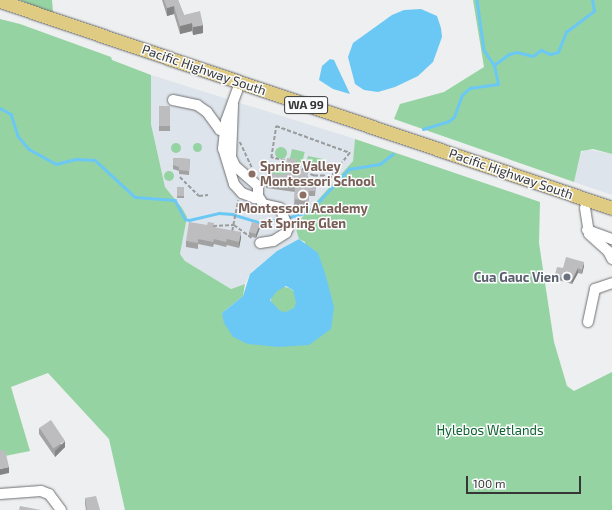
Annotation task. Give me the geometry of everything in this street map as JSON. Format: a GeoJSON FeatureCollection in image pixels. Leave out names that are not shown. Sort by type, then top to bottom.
{"type":"FeatureCollection","features":[{"type":"Feature","properties":{"kind":"main road","name":"Pacific Highway South"},"geometry":{"type":"LineString","coordinates":[[0,1],[258,85],[612,208]]}},
{"type":"Feature","properties":{"kind":"main road","name":"Pacific Highway South"},"geometry":{"type":"LineString","coordinates":[[0,10],[612,217]]}},
{"type":"Feature","properties":{"kind":"street"},"geometry":{"type":"LineString","coordinates":[[237,90],[232,105],[223,149],[230,176],[242,193],[250,198],[258,191]]}},
{"type":"Feature","properties":{"kind":"street"},"geometry":{"type":"LineString","coordinates":[[173,100],[196,105],[208,112],[220,130],[228,128]]}},
{"type":"Feature","properties":{"kind":"street"},"geometry":{"type":"LineString","coordinates":[[228,128],[230,146],[235,166],[258,191],[263,204],[280,208],[285,219],[286,233],[273,241],[260,243]]}},
{"type":"Feature","properties":{"kind":"street"},"geometry":{"type":"LineString","coordinates":[[585,208],[587,230],[591,238],[605,248],[612,259]]}},
{"type":"Feature","properties":{"kind":"street"},"geometry":{"type":"LineString","coordinates":[[587,230],[612,239]]}},
{"type":"Feature","properties":{"kind":"street"},"geometry":{"type":"LineString","coordinates":[[588,322],[595,289],[612,283]]}},
{"type":"Feature","properties":{"kind":"street"},"geometry":{"type":"LineString","coordinates":[[0,494],[41,491],[49,494],[61,510]]}},
{"type":"Feature","properties":{"kind":"path"},"geometry":{"type":"LineString","coordinates":[[276,126],[350,152],[328,179],[324,176],[314,176],[304,172],[297,163],[272,158],[276,126]]}},
{"type":"Feature","properties":{"kind":"path"},"geometry":{"type":"LineString","coordinates":[[228,128],[246,153],[258,191]]}},
{"type":"Feature","properties":{"kind":"path"},"geometry":{"type":"LineString","coordinates":[[180,177],[199,196],[208,195]]}},
{"type":"Feature","properties":{"kind":"path"},"geometry":{"type":"LineString","coordinates":[[230,237],[238,209]]}},
{"type":"Feature","properties":{"kind":"path"},"geometry":{"type":"LineString","coordinates":[[208,226],[234,225],[260,243]]}},
{"type":"Feature","properties":{"kind":"path"},"geometry":{"type":"LineString","coordinates":[[212,226],[218,231]]}},
{"type":"Feature","properties":{"kind":"shaded area","name":"Spring Valley Montessori School"},"geometry":{"type":"Polygon","coordinates":[[[151,75],[355,139],[353,161],[298,222],[299,239],[277,251],[261,264],[250,274],[245,284],[231,289],[185,261],[180,254],[187,217],[182,208],[165,187],[151,124],[151,75]]]}},
{"type":"Feature","properties":{"kind":"shaded area"},"geometry":{"type":"Polygon","coordinates":[[[585,149],[612,154],[612,195],[574,182],[579,156],[585,149]]]}},
{"type":"Feature","properties":{"kind":"green space"},"geometry":{"type":"Polygon","coordinates":[[[20,0],[52,0],[53,12],[50,13],[20,0]]]}},
{"type":"Feature","properties":{"kind":"green space"},"geometry":{"type":"Polygon","coordinates":[[[473,0],[612,0],[612,154],[593,149],[581,151],[574,182],[394,119],[400,104],[444,92],[484,67],[473,0]]]}},
{"type":"Feature","properties":{"kind":"green space","name":"Hylebos Wetlands"},"geometry":{"type":"Polygon","coordinates":[[[0,19],[20,24],[111,57],[112,60],[151,75],[151,124],[165,187],[182,208],[187,217],[180,254],[185,261],[231,289],[245,284],[243,296],[222,313],[309,345],[305,242],[299,239],[296,229],[298,222],[353,161],[355,139],[540,202],[539,243],[554,342],[567,386],[574,391],[612,372],[612,510],[125,510],[109,439],[48,373],[11,387],[30,451],[0,457],[0,19]]]}},
{"type":"Feature","properties":{"kind":"green space"},"geometry":{"type":"Polygon","coordinates":[[[197,142],[202,147],[197,152],[192,147],[197,142]]]}},
{"type":"Feature","properties":{"kind":"green space"},"geometry":{"type":"Polygon","coordinates":[[[174,143],[178,143],[180,144],[180,152],[174,153],[171,150],[171,146],[174,143]]]}},
{"type":"Feature","properties":{"kind":"green space"},"geometry":{"type":"Polygon","coordinates":[[[279,147],[283,147],[287,153],[283,159],[279,159],[275,155],[275,151],[279,147]]]}},
{"type":"Feature","properties":{"kind":"green space"},"geometry":{"type":"Polygon","coordinates":[[[292,149],[305,152],[302,164],[289,161],[292,149]]]}},
{"type":"Feature","properties":{"kind":"green space"},"geometry":{"type":"Polygon","coordinates":[[[308,156],[323,159],[323,164],[321,167],[306,164],[308,156]]]}},
{"type":"Feature","properties":{"kind":"green space"},"geometry":{"type":"Polygon","coordinates":[[[269,166],[287,168],[285,179],[267,178],[269,166]]]}},
{"type":"Feature","properties":{"kind":"green space"},"geometry":{"type":"Polygon","coordinates":[[[167,171],[171,171],[173,172],[173,180],[167,181],[164,178],[164,174],[167,171]]]}},
{"type":"Feature","properties":{"kind":"green space"},"geometry":{"type":"Polygon","coordinates":[[[284,287],[293,291],[297,300],[293,309],[284,313],[275,309],[271,300],[275,291],[284,287]]]}},
{"type":"Feature","properties":{"kind":"water"},"geometry":{"type":"Polygon","coordinates":[[[421,9],[437,16],[441,28],[442,37],[433,62],[418,76],[395,87],[378,92],[364,90],[355,84],[348,57],[353,43],[392,15],[404,10],[421,9]]]}},
{"type":"Feature","properties":{"kind":"water"},"geometry":{"type":"Polygon","coordinates":[[[330,59],[334,60],[350,94],[333,89],[319,80],[322,66],[330,59]]]}},
{"type":"Feature","properties":{"kind":"water"},"geometry":{"type":"Polygon","coordinates":[[[299,239],[318,253],[325,273],[334,307],[331,329],[309,345],[278,347],[248,344],[233,337],[224,323],[222,313],[243,296],[250,274],[277,251],[299,239]],[[286,286],[277,291],[270,300],[280,311],[286,312],[294,308],[296,303],[293,290],[286,286]]]}},
{"type":"Feature","properties":{"kind":"building"},"geometry":{"type":"Polygon","coordinates":[[[164,0],[178,0],[184,15],[200,11],[203,25],[193,27],[192,23],[180,26],[174,6],[167,8],[164,0]]]}},
{"type":"Feature","properties":{"kind":"building"},"geometry":{"type":"Polygon","coordinates":[[[159,106],[170,106],[170,126],[159,126],[159,106]]]}},
{"type":"Feature","properties":{"kind":"building"},"geometry":{"type":"Polygon","coordinates":[[[173,158],[190,159],[189,171],[179,170],[179,167],[173,165],[173,158]]]}},
{"type":"Feature","properties":{"kind":"building"},"geometry":{"type":"Polygon","coordinates":[[[287,158],[297,159],[295,169],[308,171],[307,179],[316,180],[315,191],[309,191],[308,201],[294,199],[295,187],[266,183],[267,173],[285,175],[287,158]]]}},
{"type":"Feature","properties":{"kind":"building"},"geometry":{"type":"Polygon","coordinates":[[[177,187],[184,187],[184,196],[177,196],[177,187]]]}},
{"type":"Feature","properties":{"kind":"building"},"geometry":{"type":"Polygon","coordinates":[[[189,222],[207,225],[208,222],[214,223],[213,227],[241,232],[239,242],[227,239],[226,242],[214,239],[213,242],[198,239],[198,243],[186,241],[189,222]]]}},
{"type":"Feature","properties":{"kind":"building"},"geometry":{"type":"Polygon","coordinates":[[[252,222],[260,224],[256,234],[249,232],[252,222]]]}},
{"type":"Feature","properties":{"kind":"building"},"geometry":{"type":"Polygon","coordinates":[[[566,257],[584,262],[582,270],[578,268],[572,280],[555,275],[557,267],[563,268],[566,257]]]}},
{"type":"Feature","properties":{"kind":"building"},"geometry":{"type":"Polygon","coordinates":[[[51,420],[65,441],[53,449],[39,428],[51,420]]]}},
{"type":"Feature","properties":{"kind":"building"},"geometry":{"type":"Polygon","coordinates":[[[5,450],[9,467],[0,469],[0,451],[5,450]]]}},
{"type":"Feature","properties":{"kind":"building"},"geometry":{"type":"Polygon","coordinates":[[[96,496],[100,510],[87,510],[85,498],[96,496]]]}},
{"type":"Feature","properties":{"kind":"building"},"geometry":{"type":"Polygon","coordinates":[[[20,506],[41,510],[19,510],[20,506]]]}},
{"type":"Feature","properties":{"kind":"waterway"},"geometry":{"type":"LineString","coordinates":[[477,0],[484,50],[494,65]]}},
{"type":"Feature","properties":{"kind":"waterway"},"geometry":{"type":"LineString","coordinates":[[423,129],[449,121],[454,117],[462,95],[470,88],[498,84],[494,65],[509,54],[517,52],[533,56],[541,50],[550,54],[558,52],[566,32],[594,11],[592,0]]}},
{"type":"Feature","properties":{"kind":"waterway"},"geometry":{"type":"LineString","coordinates":[[0,108],[11,114],[18,136],[29,149],[56,164],[76,159],[95,160],[135,197],[175,200],[185,219],[189,220],[219,213],[232,214],[259,222],[281,219]]}},
{"type":"Feature","properties":{"kind":"waterway"},"geometry":{"type":"LineString","coordinates":[[286,218],[309,212],[349,169],[380,164],[393,154]]}},
{"type":"Feature","properties":{"kind":"place","name":"Spring Valley Montessori School"},"geometry":{"type":"Point","coordinates":[252,174]}},
{"type":"Feature","properties":{"kind":"place","name":"Montessori Academy at Spring Glen"},"geometry":{"type":"Point","coordinates":[303,195]}},
{"type":"Feature","properties":{"kind":"place","name":"Cua Gauc Vien"},"geometry":{"type":"Point","coordinates":[567,277]}}]}
